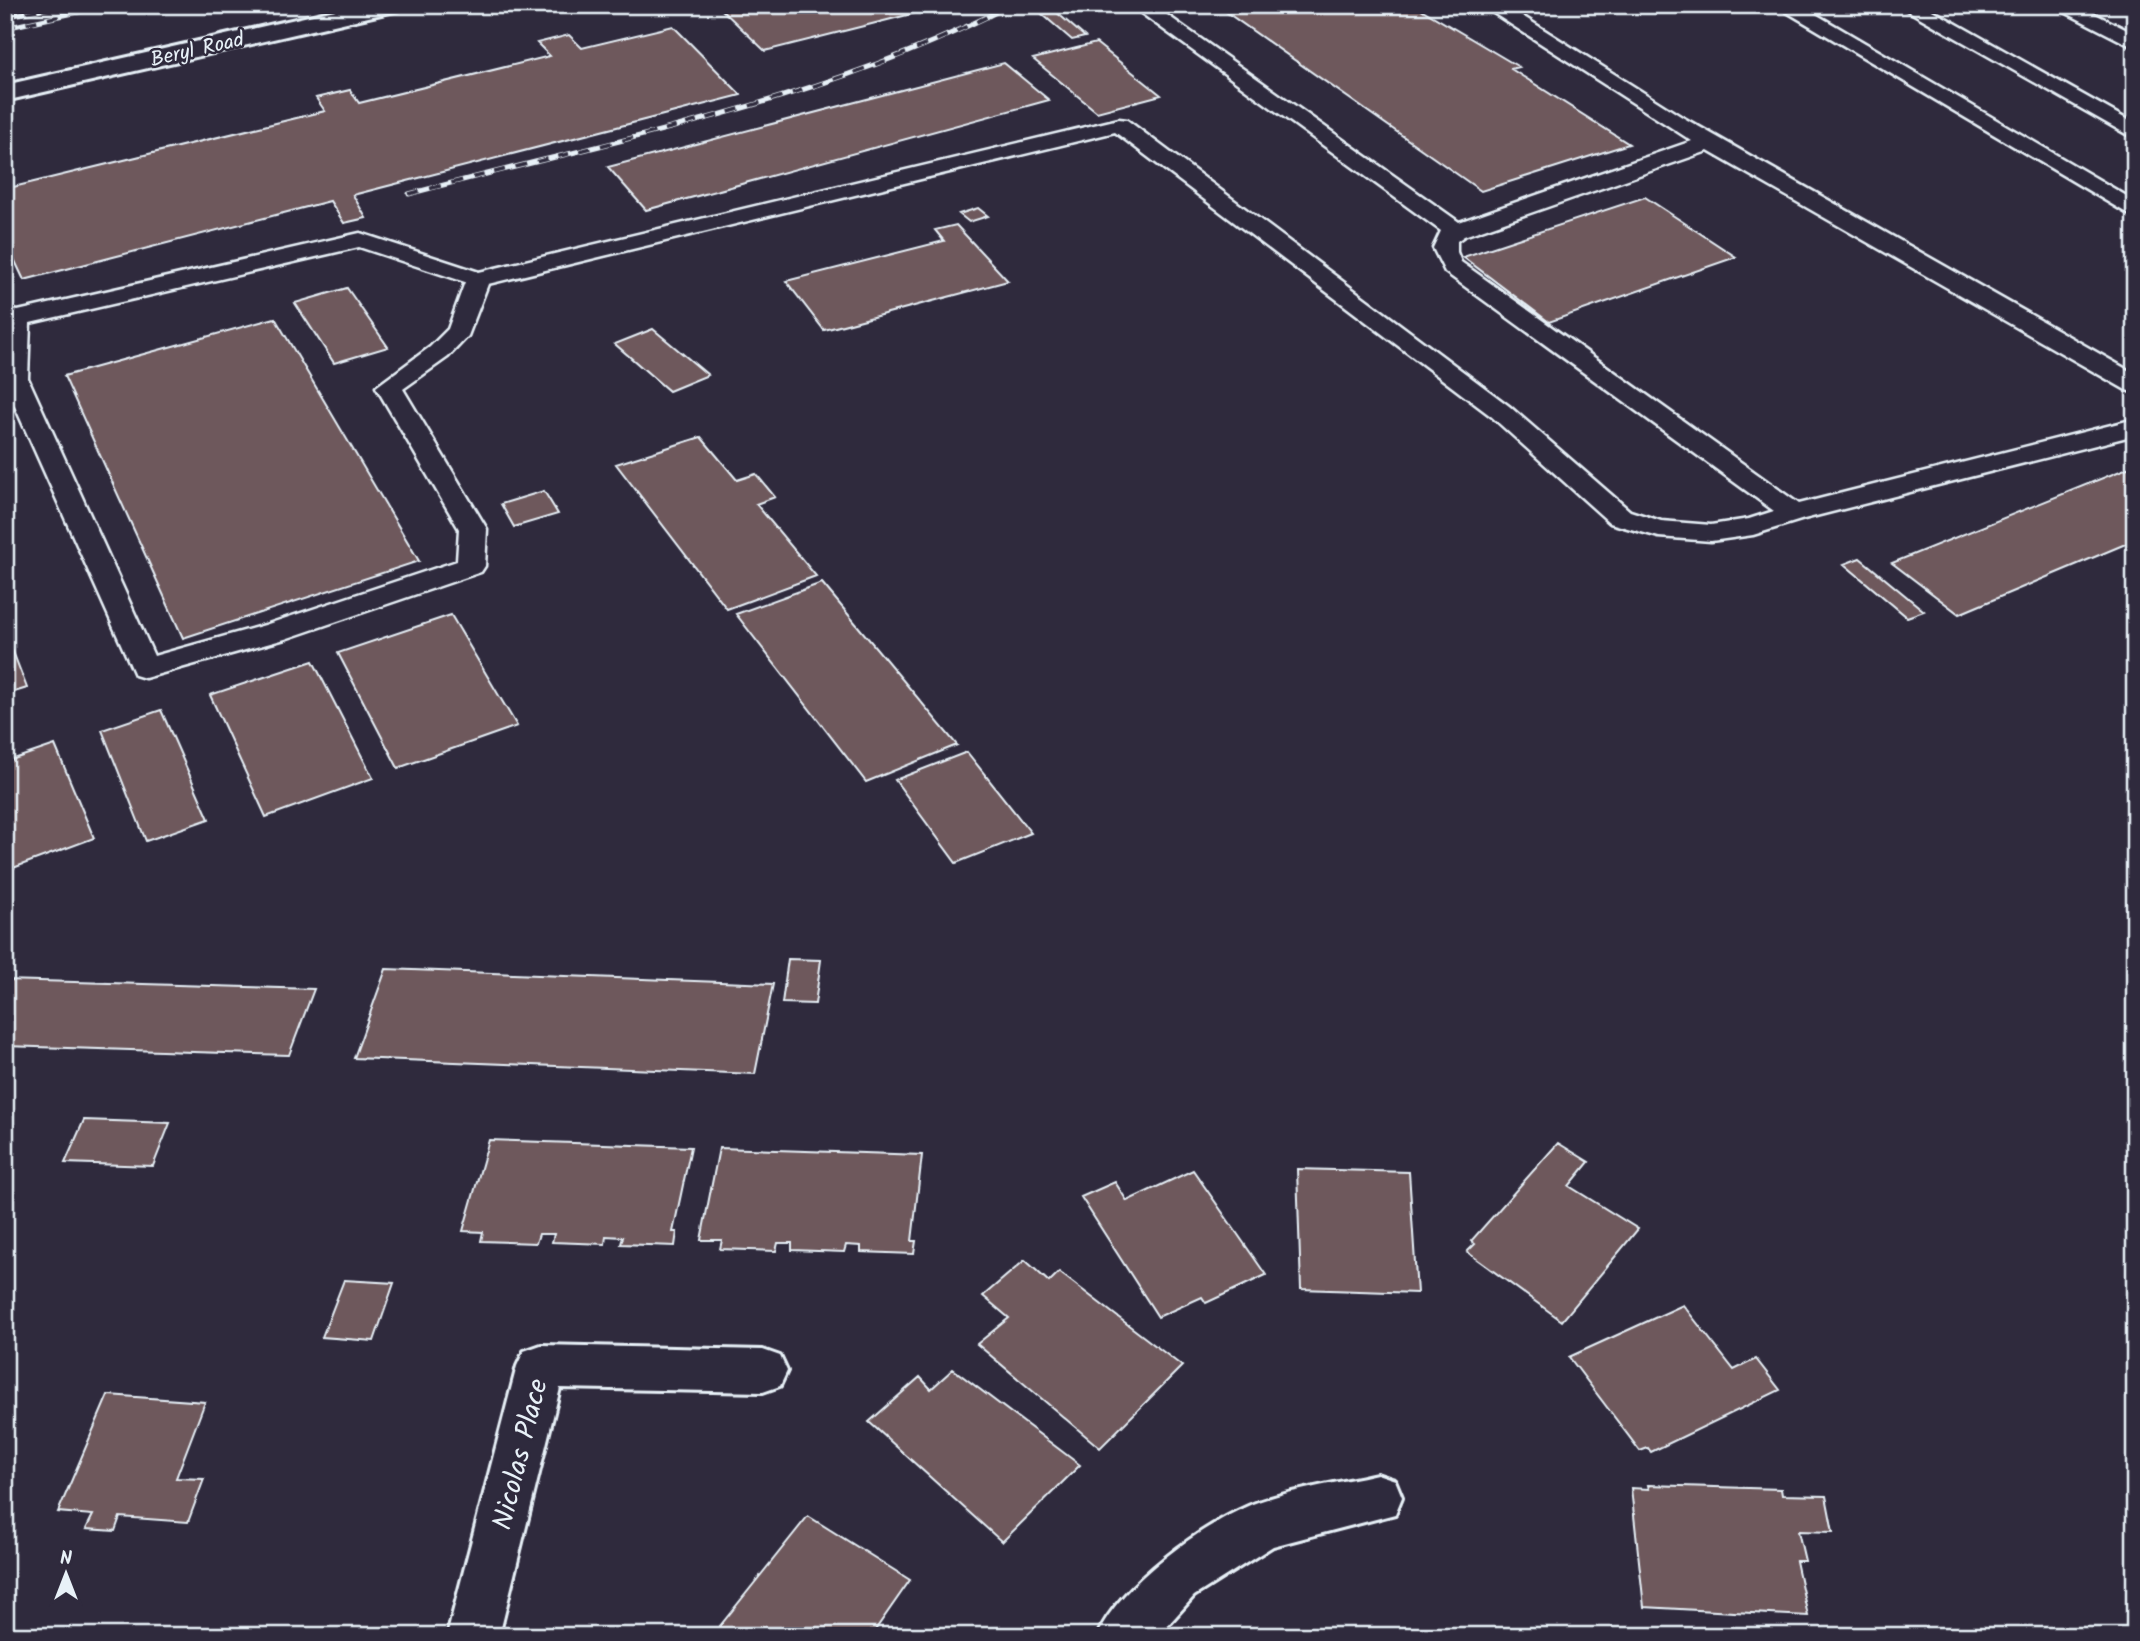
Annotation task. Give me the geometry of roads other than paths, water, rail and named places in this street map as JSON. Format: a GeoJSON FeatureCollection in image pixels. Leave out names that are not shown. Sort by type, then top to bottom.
{"type":"FeatureCollection","features":[{"type":"Feature","properties":{"kind":"street","name":"Beryl Road"},"geometry":{"type":"LineString","coordinates":[[5,93],[390,5]]}},
{"type":"Feature","properties":{"kind":"street","name":"Nicolas Place"},"geometry":{"type":"LineString","coordinates":[[473,1636],[541,1366],[763,1371]]}},
{"type":"Feature","properties":{"kind":"street"},"geometry":{"type":"LineString","coordinates":[[1123,1636],[1176,1579],[1261,1525],[1377,1497]]}},
{"type":"Feature","properties":{"kind":"lane"},"geometry":{"type":"LineString","coordinates":[[1140,5],[1456,231]]}},
{"type":"Feature","properties":{"kind":"lane"},"geometry":{"type":"LineString","coordinates":[[1492,5],[1710,143],[2135,385]]}},
{"type":"Feature","properties":{"kind":"lane"},"geometry":{"type":"LineString","coordinates":[[1785,5],[2135,211]]}},
{"type":"Feature","properties":{"kind":"lane"},"geometry":{"type":"LineString","coordinates":[[1908,5],[2135,132]]}},
{"type":"Feature","properties":{"kind":"lane"},"geometry":{"type":"LineString","coordinates":[[2061,5],[2135,42]]}},
{"type":"Feature","properties":{"kind":"lane"},"geometry":{"type":"LineString","coordinates":[[478,279],[459,331],[439,352],[389,387],[473,529],[471,566],[275,632],[145,668],[15,378],[12,317],[360,240],[478,279],[1119,125],[1500,411],[1620,517],[1659,529],[1712,533],[1753,527],[1794,513],[2135,427]]}},
{"type":"Feature","properties":{"kind":"lane"},"geometry":{"type":"LineString","coordinates":[[1710,143],[1456,231],[1450,235],[1443,247],[1453,267],[1794,513]]}},
{"type":"Feature","properties":{"kind":"railway"},"geometry":{"type":"LineString","coordinates":[[5,17],[60,5]]}},
{"type":"Feature","properties":{"kind":"railway"},"geometry":{"type":"LineString","coordinates":[[5,28],[110,5]]}},
{"type":"Feature","properties":{"kind":"railway"},"geometry":{"type":"LineString","coordinates":[[409,194],[716,116],[792,93],[867,68],[940,39],[1010,5]]}}]}
